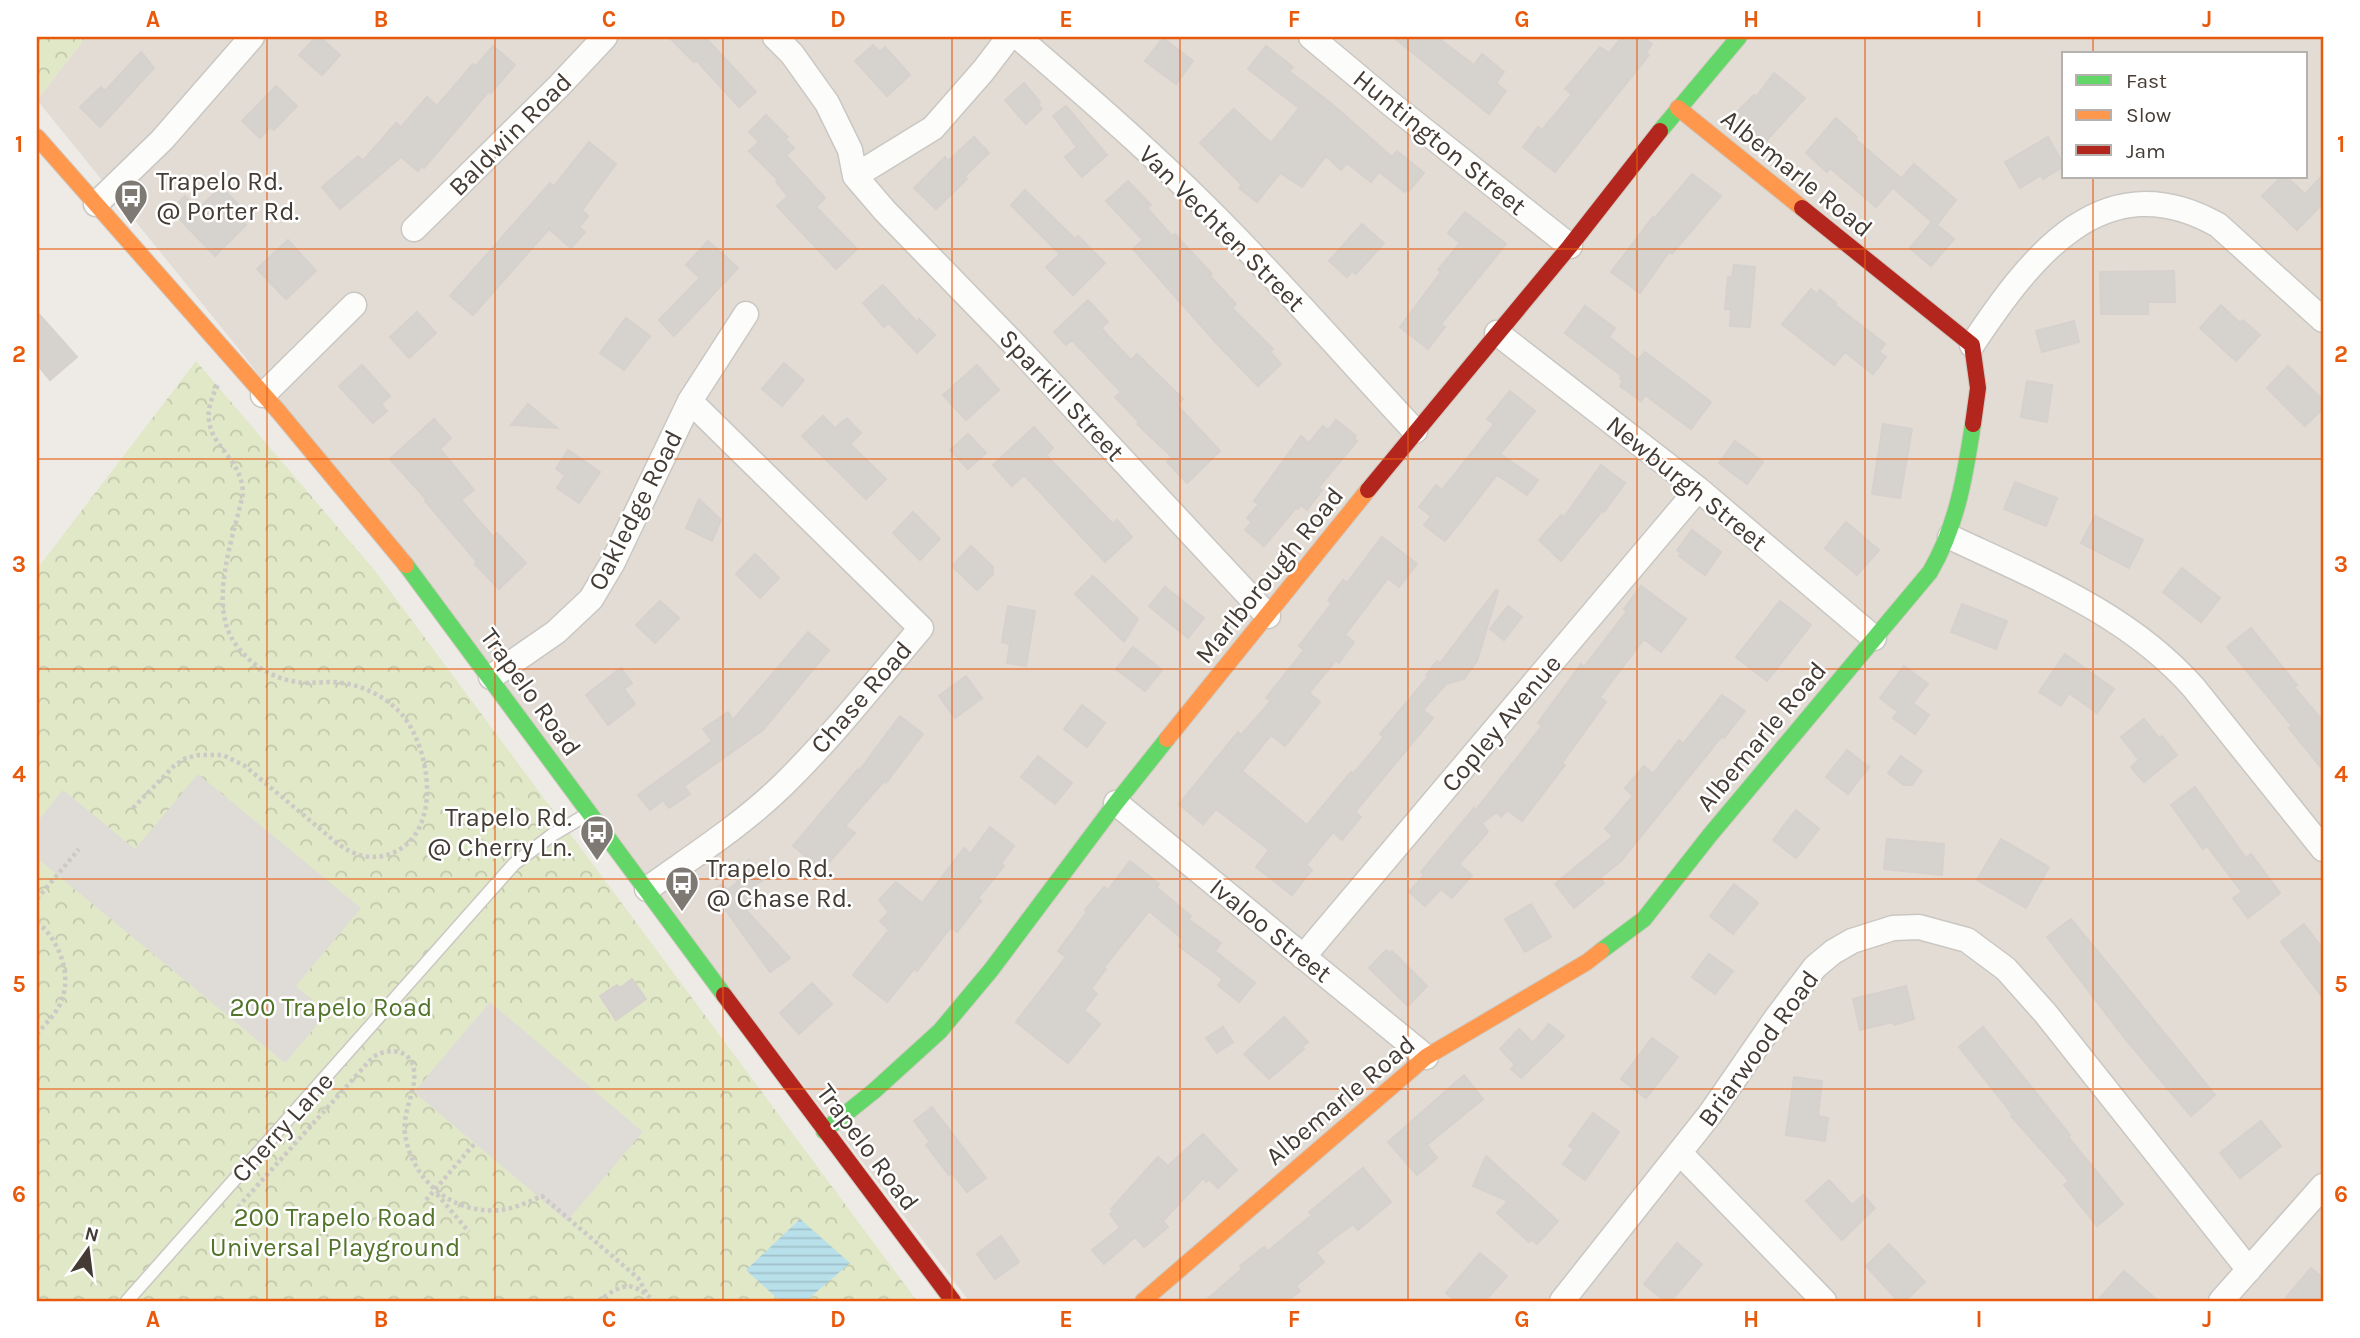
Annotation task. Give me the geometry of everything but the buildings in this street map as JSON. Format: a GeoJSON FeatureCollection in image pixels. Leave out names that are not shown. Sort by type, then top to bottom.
{"type":"FeatureCollection","features":[{"type":"Feature","properties":{"kind":"street"},"geometry":{"type":"LineString","coordinates":[[96,204],[162,139],[252,37]]}},
{"type":"Feature","properties":{"kind":"street","name":"Baldwin Road"},"geometry":{"type":"LineString","coordinates":[[414,229],[605,37]]}},
{"type":"Feature","properties":{"kind":"street"},"geometry":{"type":"LineString","coordinates":[[775,37],[792,54],[827,103],[850,150],[855,176],[933,128],[1009,37]]}},
{"type":"Feature","properties":{"kind":"street","name":"Van Vechten Street"},"geometry":{"type":"LineString","coordinates":[[1018,37],[1108,114],[1245,246],[1415,431]]}},
{"type":"Feature","properties":{"kind":"street","name":"Huntington Street"},"geometry":{"type":"LineString","coordinates":[[1311,37],[1570,246]]}},
{"type":"Feature","properties":{"kind":"street","name":"Marlborough Road"},"geometry":{"type":"LineString","coordinates":[[824,1131],[874,1091],[940,1031],[991,970],[1116,803],[1415,431],[1570,246],[1678,108],[1739,37]]}},
{"type":"Feature","properties":{"kind":"street","name":"Albemarle Road"},"geometry":{"type":"LineString","coordinates":[[1143,1301],[1426,1057],[1587,962],[1644,919],[1710,835],[1930,572],[1950,537],[1977,402],[1978,387],[1972,345],[1678,108]]}},
{"type":"Feature","properties":{"kind":"street","name":"Trapelo Road"},"geometry":{"type":"LineString","coordinates":[[37,137],[368,518],[491,677],[824,1131],[953,1301]]}},
{"type":"Feature","properties":{"kind":"street","name":"Sparkill Street"},"geometry":{"type":"LineString","coordinates":[[855,176],[1268,616]]}},
{"type":"Feature","properties":{"kind":"street"},"geometry":{"type":"LineString","coordinates":[[1972,345],[1997,307],[2058,238],[2098,214],[2139,204],[2182,209],[2218,225],[2323,320]]}},
{"type":"Feature","properties":{"kind":"street"},"geometry":{"type":"LineString","coordinates":[[263,395],[354,305]]}},
{"type":"Feature","properties":{"kind":"street","name":"Oakledge Road"},"geometry":{"type":"LineString","coordinates":[[491,677],[556,632],[591,599],[613,562],[690,401],[746,314]]}},
{"type":"Feature","properties":{"kind":"street","name":"Newburgh Street"},"geometry":{"type":"LineString","coordinates":[[1497,333],[1698,489],[1874,638]]}},
{"type":"Feature","properties":{"kind":"street","name":"Chase Road"},"geometry":{"type":"LineString","coordinates":[[647,889],[733,828],[782,786],[844,719],[921,628],[690,401]]}},
{"type":"Feature","properties":{"kind":"street","name":"Copley Avenue"},"geometry":{"type":"LineString","coordinates":[[1303,957],[1698,489]]}},
{"type":"Feature","properties":{"kind":"street"},"geometry":{"type":"LineString","coordinates":[[1950,537],[2093,607],[2153,646],[2194,688],[2323,849]]}},
{"type":"Feature","properties":{"kind":"street","name":"Ivaloo Street"},"geometry":{"type":"LineString","coordinates":[[1116,803],[1426,1057]]}},
{"type":"Feature","properties":{"kind":"street","name":"Briarwood Road"},"geometry":{"type":"LineString","coordinates":[[1562,1301],[1710,1114],[1815,967],[1833,951],[1852,941],[1893,928],[1919,927],[1967,940],[2006,969],[2046,1014],[2249,1270]]}},
{"type":"Feature","properties":{"kind":"street"},"geometry":{"type":"LineString","coordinates":[[1680,1153],[1824,1301]]}},
{"type":"Feature","properties":{"kind":"street"},"geometry":{"type":"LineString","coordinates":[[2221,1301],[2323,1186]]}},
{"type":"Feature","properties":{"kind":"lane","name":"Cherry Lane"},"geometry":{"type":"LineString","coordinates":[[127,1301],[514,864],[552,835],[589,813]]}},
{"type":"Feature","properties":{"kind":"path"},"geometry":{"type":"LineString","coordinates":[[133,808],[175,765],[186,758],[211,754],[223,755],[245,766],[338,845],[350,853],[364,857],[391,854],[404,846],[413,836],[426,805],[428,786],[421,748],[403,715],[385,699],[347,684],[282,679],[251,662],[237,648],[229,632],[224,617],[223,584],[243,494],[243,483],[240,473],[213,436],[209,408],[219,382]]}},
{"type":"Feature","properties":{"kind":"path"},"geometry":{"type":"LineString","coordinates":[[37,899],[79,849]]}},
{"type":"Feature","properties":{"kind":"path"},"geometry":{"type":"LineString","coordinates":[[37,922],[48,931],[60,953],[65,980],[60,1006],[37,1034]]}},
{"type":"Feature","properties":{"kind":"path"},"geometry":{"type":"LineString","coordinates":[[235,1210],[372,1058],[388,1050],[398,1051],[412,1063],[414,1078],[405,1112],[405,1133],[419,1172],[469,1232]]}},
{"type":"Feature","properties":{"kind":"path"},"geometry":{"type":"LineString","coordinates":[[426,1200],[475,1143]]}},
{"type":"Feature","properties":{"kind":"path"},"geometry":{"type":"LineString","coordinates":[[434,1190],[452,1202],[476,1209],[501,1210],[522,1205],[541,1196],[638,1278],[654,1301]]}},
{"type":"Feature","properties":{"kind":"path"},"geometry":{"type":"LineString","coordinates":[[598,1301],[617,1287],[627,1286],[647,1294]]}},
{"type":"Feature","properties":{"kind":"shaded area"},"geometry":{"type":"Polygon","coordinates":[[[86,37],[2323,37],[2323,1301],[969,1301],[238,348],[37,100],[86,37]]]}},
{"type":"Feature","properties":{"kind":"shaded area"},"geometry":{"type":"Polygon","coordinates":[[[198,774],[361,908],[296,986],[327,1013],[285,1063],[37,858],[37,822],[63,790],[135,849],[198,774]]]}},
{"type":"Feature","properties":{"kind":"shaded area"},"geometry":{"type":"Polygon","coordinates":[[[490,1002],[643,1132],[567,1221],[414,1092],[490,1002]]]}},
{"type":"Feature","properties":{"kind":"green space"},"geometry":{"type":"Polygon","coordinates":[[[37,37],[86,37],[37,100],[37,37]]]}},
{"type":"Feature","properties":{"kind":"green space","name":"200 Trapelo Road"},"geometry":{"type":"Polygon","coordinates":[[[196,361],[376,572],[917,1301],[37,1301],[37,569],[196,361]]]}},
{"type":"Feature","properties":{"kind":"water"},"geometry":{"type":"Polygon","coordinates":[[[800,1219],[850,1263],[806,1301],[780,1301],[746,1270],[800,1219]]]}},
{"type":"Feature","properties":{"kind":"traffic: fast"},"geometry":{"type":"LineString","coordinates":[[1660,131],[1739,37]]}},
{"type":"Feature","properties":{"kind":"traffic: fast"},"geometry":{"type":"LineString","coordinates":[[1601,951],[1644,919],[1710,835],[1930,572],[1953,519],[1963,482],[1973,424]]}},
{"type":"Feature","properties":{"kind":"traffic: fast"},"geometry":{"type":"LineString","coordinates":[[406,565],[724,995]]}},
{"type":"Feature","properties":{"kind":"traffic: fast"},"geometry":{"type":"LineString","coordinates":[[824,1131],[874,1091],[940,1031],[991,970],[1167,739]]}},
{"type":"Feature","properties":{"kind":"traffic: slow"},"geometry":{"type":"LineString","coordinates":[[1678,108],[1802,208]]}},
{"type":"Feature","properties":{"kind":"traffic: slow"},"geometry":{"type":"LineString","coordinates":[[37,137],[279,412],[406,565]]}},
{"type":"Feature","properties":{"kind":"traffic: slow"},"geometry":{"type":"LineString","coordinates":[[1167,739],[1368,490]]}},
{"type":"Feature","properties":{"kind":"traffic: slow"},"geometry":{"type":"LineString","coordinates":[[1143,1301],[1426,1057],[1587,962],[1601,951]]}},
{"type":"Feature","properties":{"kind":"traffic: jam"},"geometry":{"type":"LineString","coordinates":[[1368,490],[1570,246],[1660,131]]}},
{"type":"Feature","properties":{"kind":"traffic: jam"},"geometry":{"type":"LineString","coordinates":[[1802,208],[1972,345],[1978,388],[1973,424]]}},
{"type":"Feature","properties":{"kind":"traffic: jam"},"geometry":{"type":"LineString","coordinates":[[724,995],[953,1301]]}},
{"type":"Feature","properties":{"kind":"place","name":"Trapelo Rd. @ Porter Rd."},"geometry":{"type":"Point","coordinates":[131,226]}},
{"type":"Feature","properties":{"kind":"place","name":"Trapelo Rd. @ Cherry Ln."},"geometry":{"type":"Point","coordinates":[597,862]}},
{"type":"Feature","properties":{"kind":"place","name":"Trapelo Rd. @ Chase Rd."},"geometry":{"type":"Point","coordinates":[682,913]}},
{"type":"Feature","properties":{"kind":"park label","name":"200 Trapelo Road Universal Playground"},"geometry":{"type":"Point","coordinates":[335,1232]}}]}
